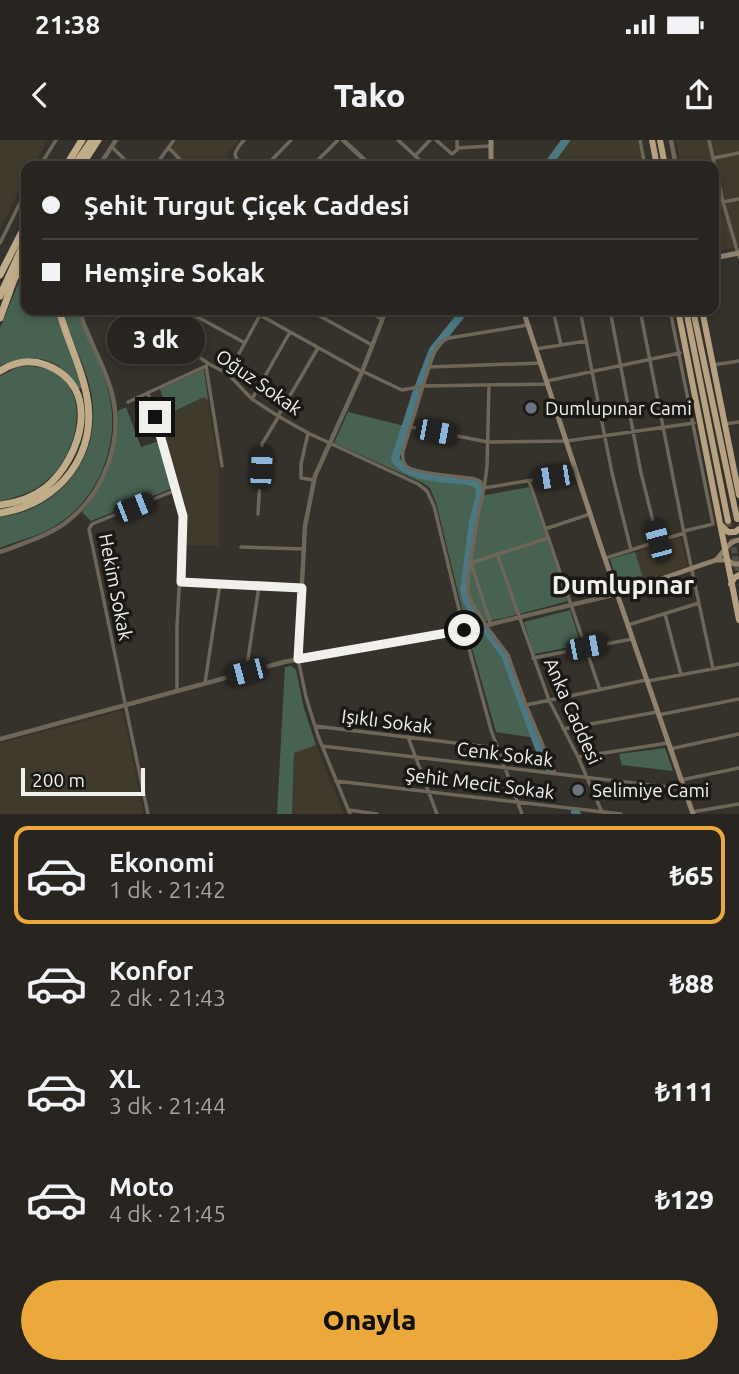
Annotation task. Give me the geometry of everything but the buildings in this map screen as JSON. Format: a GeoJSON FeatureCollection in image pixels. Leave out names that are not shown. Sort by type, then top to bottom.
{"type":"FeatureCollection","features":[{"type":"Feature","properties":{"kind":"highway"},"geometry":{"type":"LineString","coordinates":[[69,161],[82,140]]}},
{"type":"Feature","properties":{"kind":"highway"},"geometry":{"type":"LineString","coordinates":[[77,161],[92,140]]}},
{"type":"Feature","properties":{"kind":"highway"},"geometry":{"type":"LineString","coordinates":[[84,161],[98,140]]}},
{"type":"Feature","properties":{"kind":"highway"},"geometry":{"type":"LineString","coordinates":[[651,140],[655,161]]}},
{"type":"Feature","properties":{"kind":"highway"},"geometry":{"type":"LineString","coordinates":[[660,140],[665,161]]}},
{"type":"Feature","properties":{"kind":"highway"},"geometry":{"type":"LineString","coordinates":[[0,275],[21,234]]}},
{"type":"Feature","properties":{"kind":"highway"},"geometry":{"type":"LineString","coordinates":[[0,296],[21,250]]}},
{"type":"Feature","properties":{"kind":"highway"},"geometry":{"type":"LineString","coordinates":[[0,318],[21,264]]}},
{"type":"Feature","properties":{"kind":"highway"},"geometry":{"type":"LineString","coordinates":[[0,513],[23,508],[50,494],[68,476],[84,447],[89,429],[87,393],[61,315]]}},
{"type":"Feature","properties":{"kind":"highway"},"geometry":{"type":"LineString","coordinates":[[679,315],[739,620]]}},
{"type":"Feature","properties":{"kind":"highway"},"geometry":{"type":"LineString","coordinates":[[687,315],[728,521]]}},
{"type":"Feature","properties":{"kind":"highway"},"geometry":{"type":"LineString","coordinates":[[694,315],[737,519]]}},
{"type":"Feature","properties":{"kind":"highway"},"geometry":{"type":"LineString","coordinates":[[703,315],[739,495]]}},
{"type":"Feature","properties":{"kind":"highway"},"geometry":{"type":"LineString","coordinates":[[0,371],[10,365],[27,361],[39,362],[57,369],[75,387],[82,413],[75,449],[56,477],[31,496],[0,505]]}},
{"type":"Feature","properties":{"kind":"highway"},"geometry":{"type":"LineString","coordinates":[[719,523],[728,532],[739,529]]}},
{"type":"Feature","properties":{"kind":"highway"},"geometry":{"type":"LineString","coordinates":[[731,583],[739,575]]}},
{"type":"Feature","properties":{"kind":"main road"},"geometry":{"type":"LineString","coordinates":[[491,143],[491,161]]}},
{"type":"Feature","properties":{"kind":"main road"},"geometry":{"type":"LineString","coordinates":[[719,257],[739,255]]}},
{"type":"Feature","properties":{"kind":"main road"},"geometry":{"type":"LineString","coordinates":[[525,315],[692,813]]}},
{"type":"Feature","properties":{"kind":"main road"},"geometry":{"type":"LineString","coordinates":[[716,560],[729,544],[739,540]]}},
{"type":"Feature","properties":{"kind":"main road"},"geometry":{"type":"LineString","coordinates":[[617,594],[716,560],[739,564]]}},
{"type":"Feature","properties":{"kind":"street"},"geometry":{"type":"LineString","coordinates":[[43,161],[57,140]]}},
{"type":"Feature","properties":{"kind":"street"},"geometry":{"type":"LineString","coordinates":[[102,161],[116,140]]}},
{"type":"Feature","properties":{"kind":"street"},"geometry":{"type":"LineString","coordinates":[[159,161],[174,140]]}},
{"type":"Feature","properties":{"kind":"street"},"geometry":{"type":"LineString","coordinates":[[238,161],[234,153],[244,140]]}},
{"type":"Feature","properties":{"kind":"street"},"geometry":{"type":"LineString","coordinates":[[271,161],[291,140]]}},
{"type":"Feature","properties":{"kind":"street"},"geometry":{"type":"LineString","coordinates":[[318,161],[340,140],[365,161]]}},
{"type":"Feature","properties":{"kind":"street"},"geometry":{"type":"LineString","coordinates":[[398,140],[420,161]]}},
{"type":"Feature","properties":{"kind":"street"},"geometry":{"type":"LineString","coordinates":[[415,161],[429,140]]}},
{"type":"Feature","properties":{"kind":"street"},"geometry":{"type":"LineString","coordinates":[[436,140],[451,153],[455,153],[457,140]]}},
{"type":"Feature","properties":{"kind":"street"},"geometry":{"type":"LineString","coordinates":[[640,140],[644,161]]}},
{"type":"Feature","properties":{"kind":"street"},"geometry":{"type":"LineString","coordinates":[[671,140],[675,161]]}},
{"type":"Feature","properties":{"kind":"street"},"geometry":{"type":"LineString","coordinates":[[709,140],[715,161]]}},
{"type":"Feature","properties":{"kind":"street"},"geometry":{"type":"LineString","coordinates":[[457,148],[491,143]]}},
{"type":"Feature","properties":{"kind":"street"},"geometry":{"type":"LineString","coordinates":[[112,147],[126,161]]}},
{"type":"Feature","properties":{"kind":"street"},"geometry":{"type":"LineString","coordinates":[[169,148],[181,161]]}},
{"type":"Feature","properties":{"kind":"street"},"geometry":{"type":"LineString","coordinates":[[714,158],[739,153]]}},
{"type":"Feature","properties":{"kind":"street"},"geometry":{"type":"LineString","coordinates":[[719,182],[739,255]]}},
{"type":"Feature","properties":{"kind":"street"},"geometry":{"type":"LineString","coordinates":[[723,202],[739,199]]}},
{"type":"Feature","properties":{"kind":"street"},"geometry":{"type":"LineString","coordinates":[[0,243],[21,201]]}},
{"type":"Feature","properties":{"kind":"street"},"geometry":{"type":"LineString","coordinates":[[0,552],[46,534],[81,510],[102,479],[108,463],[115,428],[113,399],[81,315]]}},
{"type":"Feature","properties":{"kind":"street","name":"Oğuz Sokak"},"geometry":{"type":"LineString","coordinates":[[131,315],[141,316],[208,365],[228,374],[252,399],[279,416],[427,491],[434,506],[464,630],[497,748],[522,814]]}},
{"type":"Feature","properties":{"kind":"street"},"geometry":{"type":"LineString","coordinates":[[194,315],[245,343]]}},
{"type":"Feature","properties":{"kind":"street"},"geometry":{"type":"LineString","coordinates":[[228,374],[260,315],[362,372],[402,390],[424,386],[547,382],[680,353]]}},
{"type":"Feature","properties":{"kind":"street"},"geometry":{"type":"LineString","coordinates":[[318,315],[372,345]]}},
{"type":"Feature","properties":{"kind":"street"},"geometry":{"type":"LineString","coordinates":[[375,315],[382,319]]}},
{"type":"Feature","properties":{"kind":"street"},"geometry":{"type":"LineString","coordinates":[[377,814],[350,812],[315,726],[298,659],[307,515],[314,480],[362,372],[384,315]]}},
{"type":"Feature","properties":{"kind":"street"},"geometry":{"type":"LineString","coordinates":[[554,315],[561,345]]}},
{"type":"Feature","properties":{"kind":"street"},"geometry":{"type":"LineString","coordinates":[[581,315],[604,436],[631,550]]}},
{"type":"Feature","properties":{"kind":"street"},"geometry":{"type":"LineString","coordinates":[[611,315],[645,491],[658,541]]}},
{"type":"Feature","properties":{"kind":"street"},"geometry":{"type":"LineString","coordinates":[[641,315],[713,668]]}},
{"type":"Feature","properties":{"kind":"street"},"geometry":{"type":"LineString","coordinates":[[605,558],[713,524],[671,315]]}},
{"type":"Feature","properties":{"kind":"street"},"geometry":{"type":"LineString","coordinates":[[485,488],[475,479],[413,470],[407,467],[402,457],[437,346],[446,339],[528,325]]}},
{"type":"Feature","properties":{"kind":"street"},"geometry":{"type":"LineString","coordinates":[[252,399],[290,332]]}},
{"type":"Feature","properties":{"kind":"street"},"geometry":{"type":"LineString","coordinates":[[536,349],[586,341]]}},
{"type":"Feature","properties":{"kind":"street"},"geometry":{"type":"LineString","coordinates":[[258,514],[262,444],[318,348]]}},
{"type":"Feature","properties":{"kind":"street"},"geometry":{"type":"LineString","coordinates":[[713,365],[739,361]]}},
{"type":"Feature","properties":{"kind":"street"},"geometry":{"type":"LineString","coordinates":[[429,367],[541,363]]}},
{"type":"Feature","properties":{"kind":"street"},"geometry":{"type":"LineString","coordinates":[[128,402],[208,365],[222,466]]}},
{"type":"Feature","properties":{"kind":"street"},"geometry":{"type":"LineString","coordinates":[[489,385],[485,488],[477,522],[468,593],[472,603],[506,651],[555,774]]}},
{"type":"Feature","properties":{"kind":"street"},"geometry":{"type":"LineString","coordinates":[[148,393],[183,516],[177,626],[177,691]]}},
{"type":"Feature","properties":{"kind":"street"},"geometry":{"type":"LineString","coordinates":[[556,410],[598,402]]}},
{"type":"Feature","properties":{"kind":"street"},"geometry":{"type":"LineString","coordinates":[[725,425],[739,422]]}},
{"type":"Feature","properties":{"kind":"street"},"geometry":{"type":"LineString","coordinates":[[411,427],[488,442],[567,441],[694,423]]}},
{"type":"Feature","properties":{"kind":"street"},"geometry":{"type":"LineString","coordinates":[[309,433],[301,464],[301,478],[314,480]]}},
{"type":"Feature","properties":{"kind":"street"},"geometry":{"type":"LineString","coordinates":[[485,488],[577,473]]}},
{"type":"Feature","properties":{"kind":"street"},"geometry":{"type":"LineString","coordinates":[[529,481],[600,690]]}},
{"type":"Feature","properties":{"kind":"street","name":"Hekim Sokak"},"geometry":{"type":"LineString","coordinates":[[126,705],[89,529],[92,524],[176,489]]}},
{"type":"Feature","properties":{"kind":"street"},"geometry":{"type":"LineString","coordinates":[[545,529],[590,514]]}},
{"type":"Feature","properties":{"kind":"street"},"geometry":{"type":"LineString","coordinates":[[471,564],[548,538]]}},
{"type":"Feature","properties":{"kind":"street"},"geometry":{"type":"LineString","coordinates":[[240,547],[304,549]]}},
{"type":"Feature","properties":{"kind":"street","name":"Anka Caddesi"},"geometry":{"type":"LineString","coordinates":[[497,554],[549,700],[588,778],[602,813]]}},
{"type":"Feature","properties":{"kind":"street"},"geometry":{"type":"LineString","coordinates":[[471,564],[489,625]]}},
{"type":"Feature","properties":{"kind":"street"},"geometry":{"type":"LineString","coordinates":[[181,582],[302,588]]}},
{"type":"Feature","properties":{"kind":"street"},"geometry":{"type":"LineString","coordinates":[[205,683],[220,584]]}},
{"type":"Feature","properties":{"kind":"street"},"geometry":{"type":"LineString","coordinates":[[246,672],[259,586]]}},
{"type":"Feature","properties":{"kind":"street"},"geometry":{"type":"LineString","coordinates":[[0,739],[298,659],[489,625],[617,594]]}},
{"type":"Feature","properties":{"kind":"street"},"geometry":{"type":"LineString","coordinates":[[628,625],[700,603]]}},
{"type":"Feature","properties":{"kind":"street"},"geometry":{"type":"LineString","coordinates":[[665,614],[681,675]]}},
{"type":"Feature","properties":{"kind":"street"},"geometry":{"type":"LineString","coordinates":[[533,657],[632,639]]}},
{"type":"Feature","properties":{"kind":"street"},"geometry":{"type":"LineString","coordinates":[[526,705],[739,663]]}},
{"type":"Feature","properties":{"kind":"street"},"geometry":{"type":"LineString","coordinates":[[563,729],[739,699]]}},
{"type":"Feature","properties":{"kind":"street"},"geometry":{"type":"LineString","coordinates":[[126,705],[148,814]]}},
{"type":"Feature","properties":{"kind":"street","name":"Işıklı Sokak"},"geometry":{"type":"LineString","coordinates":[[315,726],[497,748]]}},
{"type":"Feature","properties":{"kind":"street"},"geometry":{"type":"LineString","coordinates":[[578,757],[739,734]]}},
{"type":"Feature","properties":{"kind":"street"},"geometry":{"type":"LineString","coordinates":[[408,737],[437,814]]}},
{"type":"Feature","properties":{"kind":"street","name":"Cenk Sokak"},"geometry":{"type":"LineString","coordinates":[[322,746],[684,789]]}},
{"type":"Feature","properties":{"kind":"street"},"geometry":{"type":"LineString","coordinates":[[681,780],[739,768]]}},
{"type":"Feature","properties":{"kind":"street","name":"Şehit Mecit Sokak"},"geometry":{"type":"LineString","coordinates":[[336,781],[621,814]]}},
{"type":"Feature","properties":{"kind":"street"},"geometry":{"type":"LineString","coordinates":[[692,813],[739,804]]}},
{"type":"Feature","properties":{"kind":"shaded area"},"geometry":{"type":"Polygon","coordinates":[[[0,140],[48,140],[36,161],[21,161],[21,187],[0,229],[0,140]]]}},
{"type":"Feature","properties":{"kind":"shaded area"},"geometry":{"type":"Polygon","coordinates":[[[178,140],[239,141],[226,155],[233,161],[184,161],[172,149],[178,140]]]}},
{"type":"Feature","properties":{"kind":"shaded area"},"geometry":{"type":"Polygon","coordinates":[[[567,140],[638,140],[642,161],[552,161],[567,140]]]}},
{"type":"Feature","properties":{"kind":"shaded area"},"geometry":{"type":"Polygon","coordinates":[[[676,140],[739,140],[739,246],[719,251],[719,161],[680,161],[676,140]]]}},
{"type":"Feature","properties":{"kind":"shaded area"},"geometry":{"type":"Polygon","coordinates":[[[205,397],[208,400],[219,469],[219,546],[184,545],[185,516],[160,418],[205,397]]]}},
{"type":"Feature","properties":{"kind":"shaded area"},"geometry":{"type":"Polygon","coordinates":[[[680,537],[688,566],[644,581],[635,552],[680,537]]]}},
{"type":"Feature","properties":{"kind":"shaded area"},"geometry":{"type":"Polygon","coordinates":[[[121,711],[144,814],[0,814],[0,743],[121,711]]]}},
{"type":"Feature","properties":{"kind":"shaded area"},"geometry":{"type":"Polygon","coordinates":[[[316,745],[344,814],[292,814],[294,753],[316,745]]]}},
{"type":"Feature","properties":{"kind":"green space"},"geometry":{"type":"Polygon","coordinates":[[[21,277],[21,315],[57,315],[82,388],[78,389],[63,370],[45,360],[23,359],[0,366],[0,328],[21,277]]]}},
{"type":"Feature","properties":{"kind":"green space"},"geometry":{"type":"Polygon","coordinates":[[[64,315],[78,315],[108,390],[112,429],[104,467],[84,500],[71,514],[48,530],[0,548],[0,517],[22,512],[59,491],[74,475],[91,437],[91,392],[64,315]]]}},
{"type":"Feature","properties":{"kind":"green space"},"geometry":{"type":"Polygon","coordinates":[[[29,366],[51,371],[66,382],[74,398],[77,416],[74,436],[67,455],[41,485],[0,501],[0,376],[18,367],[29,366]]]}},
{"type":"Feature","properties":{"kind":"green space"},"geometry":{"type":"Polygon","coordinates":[[[204,369],[208,400],[204,397],[160,418],[154,402],[163,398],[160,389],[204,369]]]}},
{"type":"Feature","properties":{"kind":"green space"},"geometry":{"type":"Polygon","coordinates":[[[126,407],[141,447],[159,441],[173,488],[91,521],[82,512],[105,477],[116,440],[118,411],[126,407]]]}},
{"type":"Feature","properties":{"kind":"green space"},"geometry":{"type":"Polygon","coordinates":[[[348,412],[405,426],[395,459],[410,471],[475,483],[479,486],[481,496],[529,487],[568,601],[466,625],[436,502],[430,488],[334,443],[348,412]]]}},
{"type":"Feature","properties":{"kind":"green space"},"geometry":{"type":"Polygon","coordinates":[[[635,552],[644,581],[626,586],[616,578],[610,559],[635,552]]]}},
{"type":"Feature","properties":{"kind":"green space"},"geometry":{"type":"Polygon","coordinates":[[[570,610],[581,645],[534,654],[524,622],[570,610]]]}},
{"type":"Feature","properties":{"kind":"green space"},"geometry":{"type":"Polygon","coordinates":[[[487,631],[505,655],[535,738],[496,732],[468,634],[487,631]]]}},
{"type":"Feature","properties":{"kind":"green space"},"geometry":{"type":"Polygon","coordinates":[[[291,666],[296,670],[316,745],[294,753],[292,814],[277,814],[285,667],[291,666]]]}},
{"type":"Feature","properties":{"kind":"green space"},"geometry":{"type":"Polygon","coordinates":[[[665,748],[673,771],[622,765],[619,754],[665,748]]]}},
{"type":"Feature","properties":{"kind":"waterway"},"geometry":{"type":"LineString","coordinates":[[551,161],[566,140]]}},
{"type":"Feature","properties":{"kind":"waterway"},"geometry":{"type":"LineString","coordinates":[[461,315],[433,350],[395,459],[401,466],[418,474],[468,481],[479,486],[480,496],[473,522],[464,590],[467,601],[480,622]]}},
{"type":"Feature","properties":{"kind":"waterway"},"geometry":{"type":"LineString","coordinates":[[487,631],[505,655],[535,738],[550,770]]}},
{"type":"Feature","properties":{"kind":"tunnel"},"geometry":{"type":"LineString","coordinates":[[728,521],[739,575]]}},
{"type":"Feature","properties":{"kind":"place","name":"Dumlupınar Cami"},"geometry":{"type":"Point","coordinates":[531,408]}},
{"type":"Feature","properties":{"kind":"place","name":"Selimiye Cami"},"geometry":{"type":"Point","coordinates":[578,790]}},
{"type":"Feature","properties":{"kind":"district","name":"Dumlupınar"},"geometry":{"type":"Point","coordinates":[623,585]}},
{"type":"Feature","properties":{"kind":"route"},"geometry":{"type":"LineString","coordinates":[[155,417],[182,508],[181,582],[302,588],[298,659],[464,630]]}}]}
